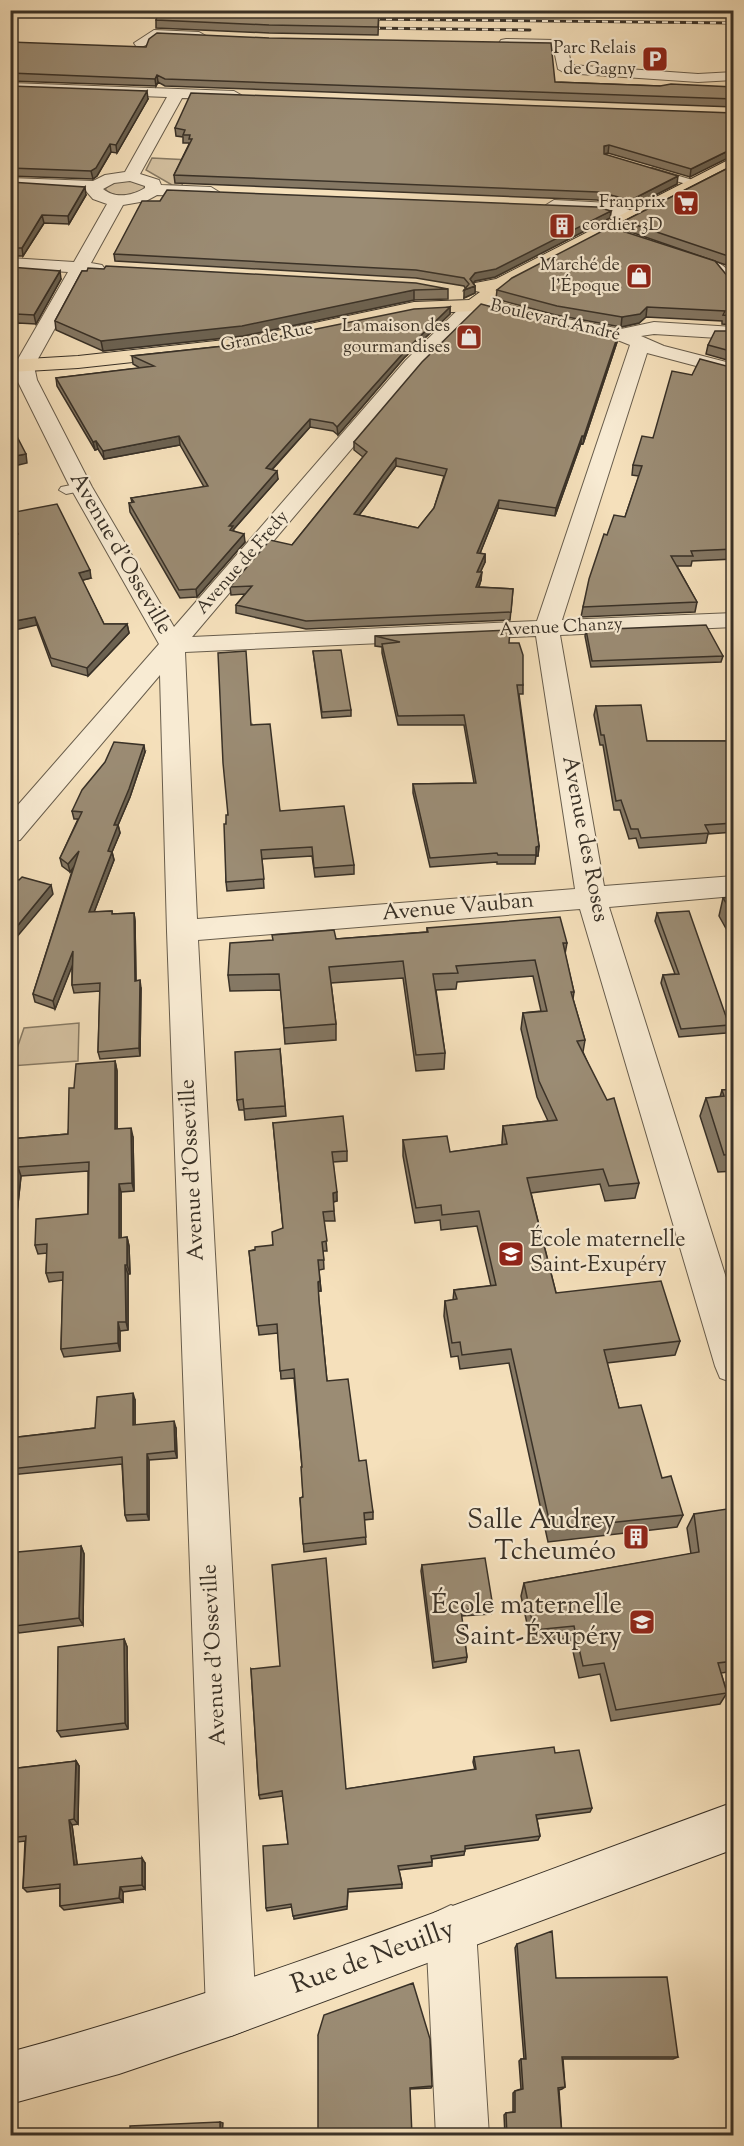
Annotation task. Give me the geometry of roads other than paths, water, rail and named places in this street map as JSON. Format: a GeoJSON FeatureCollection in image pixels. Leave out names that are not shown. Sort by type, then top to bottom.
{"type":"FeatureCollection","features":[{"type":"Feature","properties":{"kind":"main road"},"geometry":{"type":"LineString","coordinates":[[462,301],[501,286],[501,282],[734,162]]}},
{"type":"Feature","properties":{"kind":"main road","name":"Grande Rue"},"geometry":{"type":"LineString","coordinates":[[17,366],[232,345],[414,308],[462,301]]}},
{"type":"Feature","properties":{"kind":"street"},"geometry":{"type":"LineString","coordinates":[[141,43],[154,34],[211,37]]}},
{"type":"Feature","properties":{"kind":"street"},"geometry":{"type":"LineString","coordinates":[[486,43],[554,44],[561,48],[566,69],[698,78],[734,76]]}},
{"type":"Feature","properties":{"kind":"street"},"geometry":{"type":"LineString","coordinates":[[10,87],[246,96]]}},
{"type":"Feature","properties":{"kind":"street"},"geometry":{"type":"LineString","coordinates":[[131,177],[177,93]]}},
{"type":"Feature","properties":{"kind":"street"},"geometry":{"type":"LineString","coordinates":[[10,183],[95,186],[113,178],[131,177],[153,183],[153,190]]}},
{"type":"Feature","properties":{"kind":"street"},"geometry":{"type":"LineString","coordinates":[[95,186],[96,193],[117,200],[135,198],[153,190],[223,193]]}},
{"type":"Feature","properties":{"kind":"street"},"geometry":{"type":"LineString","coordinates":[[17,366],[117,200]]}},
{"type":"Feature","properties":{"kind":"street"},"geometry":{"type":"LineString","coordinates":[[539,205],[597,207],[629,216]]}},
{"type":"Feature","properties":{"kind":"street"},"geometry":{"type":"LineString","coordinates":[[10,263],[112,270]]}},
{"type":"Feature","properties":{"kind":"street","name":"Boulevard André"},"geometry":{"type":"LineString","coordinates":[[462,301],[630,340],[734,370]]}},
{"type":"Feature","properties":{"kind":"street","name":"Avenue de Fredy"},"geometry":{"type":"LineString","coordinates":[[10,833],[413,364],[462,301]]}},
{"type":"Feature","properties":{"kind":"street"},"geometry":{"type":"LineString","coordinates":[[630,340],[654,328],[734,333]]}},
{"type":"Feature","properties":{"kind":"street","name":"Avenue des Roses"},"geometry":{"type":"LineString","coordinates":[[630,340],[547,629],[591,897],[734,1366]]}},
{"type":"Feature","properties":{"kind":"street","name":"Avenue d'Osseville"},"geometry":{"type":"LineString","coordinates":[[17,366],[27,380],[73,489],[172,645],[182,931],[231,2011]]}},
{"type":"Feature","properties":{"kind":"street","name":"Avenue Chanzy"},"geometry":{"type":"LineString","coordinates":[[172,645],[734,620]]}},
{"type":"Feature","properties":{"kind":"street","name":"Avenue Vauban"},"geometry":{"type":"LineString","coordinates":[[182,931],[734,886]]}},
{"type":"Feature","properties":{"kind":"street","name":"Rue de Neuilly"},"geometry":{"type":"LineString","coordinates":[[10,2078],[119,2048],[231,2011],[733,1824]]}},
{"type":"Feature","properties":{"kind":"street"},"geometry":{"type":"LineString","coordinates":[[451,1930],[463,2136]]}},
{"type":"Feature","properties":{"kind":"lane"},"geometry":{"type":"LineString","coordinates":[[639,167],[693,183]]}},
{"type":"Feature","properties":{"kind":"lane"},"geometry":{"type":"LineString","coordinates":[[605,228],[625,235]]}},
{"type":"Feature","properties":{"kind":"lane"},"geometry":{"type":"LineString","coordinates":[[698,259],[719,266],[734,286]]}},
{"type":"Feature","properties":{"kind":"railway"},"geometry":{"type":"LineString","coordinates":[[656,14],[734,14]]}},
{"type":"Feature","properties":{"kind":"railway"},"geometry":{"type":"LineString","coordinates":[[10,15],[173,17]]}},
{"type":"Feature","properties":{"kind":"railway"},"geometry":{"type":"LineString","coordinates":[[362,19],[734,23]]}},
{"type":"Feature","properties":{"kind":"railway"},"geometry":{"type":"LineString","coordinates":[[362,28],[530,30]]}},
{"type":"Feature","properties":{"kind":"place","name":"Parc Relais de Gagny"},"geometry":{"type":"Point","coordinates":[655,59]}},
{"type":"Feature","properties":{"kind":"place","name":"Franprix"},"geometry":{"type":"Point","coordinates":[686,203]}},
{"type":"Feature","properties":{"kind":"place","name":"cordier 3D"},"geometry":{"type":"Point","coordinates":[562,226]}},
{"type":"Feature","properties":{"kind":"place","name":"Marché de l'Époque"},"geometry":{"type":"Point","coordinates":[639,276]}},
{"type":"Feature","properties":{"kind":"place","name":"La maison des gourmandises"},"geometry":{"type":"Point","coordinates":[469,337]}},
{"type":"Feature","properties":{"kind":"place","name":"École maternelle Saint-Exupéry"},"geometry":{"type":"Point","coordinates":[511,1254]}},
{"type":"Feature","properties":{"kind":"place","name":"Salle Audrey Tcheuméo"},"geometry":{"type":"Point","coordinates":[636,1537]}},
{"type":"Feature","properties":{"kind":"place","name":"École maternelle Saint-Éxupéry"},"geometry":{"type":"Point","coordinates":[642,1622]}}]}
